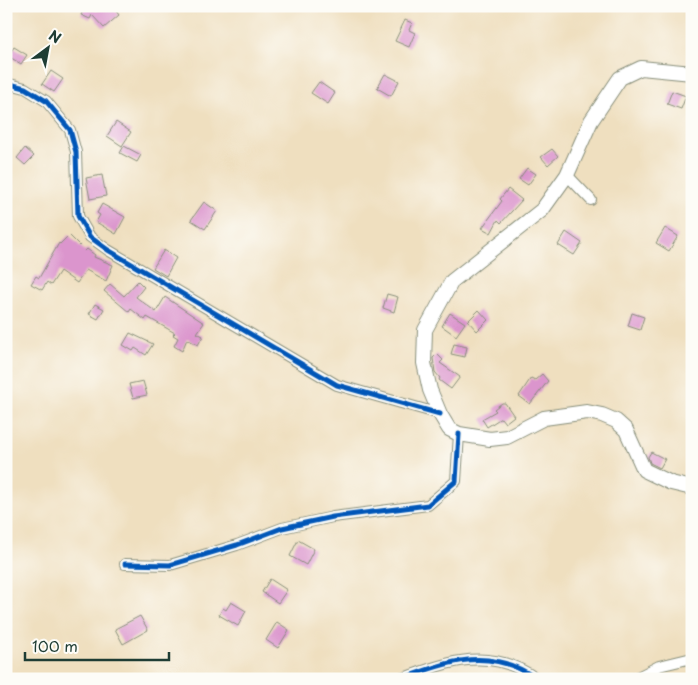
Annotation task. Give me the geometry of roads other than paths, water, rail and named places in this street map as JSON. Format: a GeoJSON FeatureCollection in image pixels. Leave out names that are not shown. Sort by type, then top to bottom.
{"type":"FeatureCollection","features":[{"type":"Feature","properties":{"kind":"main road"},"geometry":{"type":"LineString","coordinates":[[692,73],[641,68],[620,78],[591,122],[567,175],[542,210],[452,281],[425,330],[424,363],[430,390],[440,414],[449,429],[459,434],[490,439],[507,436],[544,418],[562,414],[588,412],[602,415],[626,430],[644,470],[671,483],[692,488]]}},
{"type":"Feature","properties":{"kind":"street"},"geometry":{"type":"LineString","coordinates":[[6,83],[26,88],[46,101],[70,130],[76,152],[78,216],[90,237],[108,250],[337,385],[440,414]]}},
{"type":"Feature","properties":{"kind":"street"},"geometry":{"type":"LineString","coordinates":[[567,175],[591,200]]}},
{"type":"Feature","properties":{"kind":"street"},"geometry":{"type":"LineString","coordinates":[[125,564],[170,565],[237,545],[282,528],[333,517],[428,505],[456,481],[459,434]]}},
{"type":"Feature","properties":{"kind":"street"},"geometry":{"type":"LineString","coordinates":[[634,679],[658,666],[692,658]]}},
{"type":"Feature","properties":{"kind":"street"},"geometry":{"type":"LineString","coordinates":[[401,679],[437,665],[461,660],[495,659],[523,669],[537,679]]}}]}
